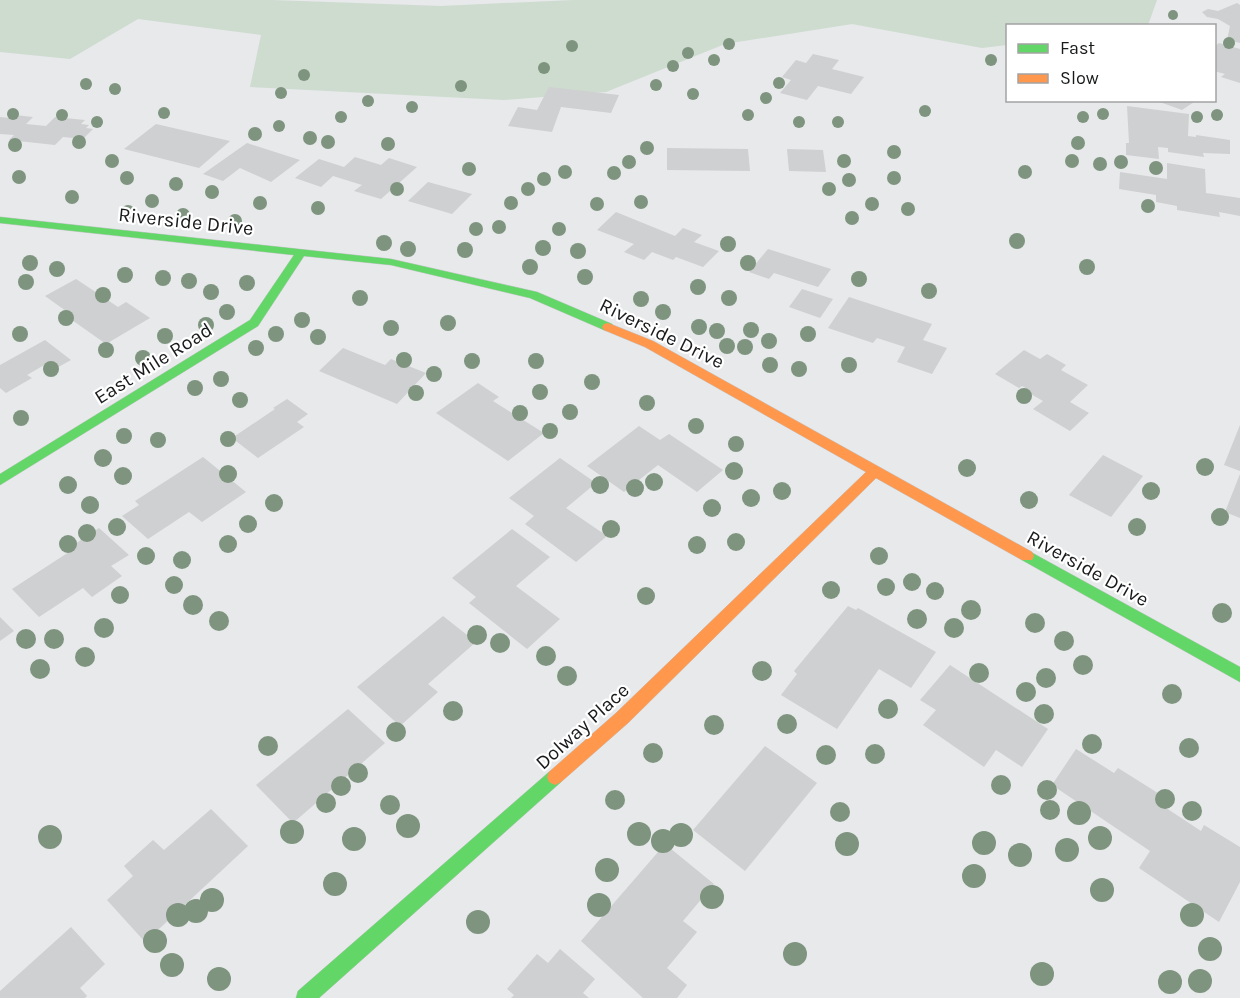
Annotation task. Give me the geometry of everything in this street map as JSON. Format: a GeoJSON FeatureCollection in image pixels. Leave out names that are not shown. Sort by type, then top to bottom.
{"type":"FeatureCollection","features":[{"type":"Feature","properties":{"kind":"main road","name":"Riverside Drive"},"geometry":{"type":"LineString","coordinates":[[0,220],[391,262],[533,295],[649,344],[1240,675]]}},
{"type":"Feature","properties":{"kind":"main road","name":"East Mile Road"},"geometry":{"type":"LineString","coordinates":[[0,480],[254,322],[301,253]]}},
{"type":"Feature","properties":{"kind":"main road","name":"Dolway Place"},"geometry":{"type":"LineString","coordinates":[[305,998],[622,718],[875,471]]}},
{"type":"Feature","properties":{"kind":"shaded area"},"geometry":{"type":"Polygon","coordinates":[[[0,0],[272,0],[441,6],[573,0],[1157,0],[1148,24],[1006,24],[1006,45],[982,48],[852,24],[725,44],[606,92],[504,100],[250,87],[261,35],[138,19],[70,59],[0,52],[0,0]]]}},
{"type":"Feature","properties":{"kind":"building"},"geometry":{"type":"Polygon","coordinates":[[[1237,3],[1240,5],[1240,43],[1227,40],[1230,26],[1218,19],[1207,17],[1202,12],[1208,9],[1218,11],[1237,3]]]}},
{"type":"Feature","properties":{"kind":"building"},"geometry":{"type":"Polygon","coordinates":[[[1219,43],[1240,49],[1240,83],[1221,77],[1225,74],[1216,72],[1216,45],[1219,43]]]}},
{"type":"Feature","properties":{"kind":"building"},"geometry":{"type":"Polygon","coordinates":[[[813,54],[839,60],[832,69],[864,77],[851,94],[818,86],[807,100],[780,93],[791,80],[782,77],[796,60],[806,63],[813,54]]]}},
{"type":"Feature","properties":{"kind":"building"},"geometry":{"type":"Polygon","coordinates":[[[549,87],[619,95],[611,113],[561,107],[552,132],[508,126],[518,107],[537,110],[549,87]]]}},
{"type":"Feature","properties":{"kind":"building"},"geometry":{"type":"Polygon","coordinates":[[[1160,102],[1194,102],[1182,110],[1160,102]]]}},
{"type":"Feature","properties":{"kind":"building"},"geometry":{"type":"Polygon","coordinates":[[[1127,106],[1189,114],[1188,136],[1230,140],[1230,154],[1203,153],[1204,157],[1168,152],[1168,148],[1158,147],[1159,159],[1126,155],[1126,143],[1129,143],[1127,106]]]}},
{"type":"Feature","properties":{"kind":"building"},"geometry":{"type":"Polygon","coordinates":[[[15,115],[33,117],[26,124],[46,126],[55,117],[85,120],[81,124],[89,125],[86,128],[93,129],[83,139],[63,137],[55,145],[9,140],[14,135],[0,134],[0,117],[11,118],[15,115]]]}},
{"type":"Feature","properties":{"kind":"building"},"geometry":{"type":"Polygon","coordinates":[[[156,124],[230,141],[199,168],[124,149],[156,124]]]}},
{"type":"Feature","properties":{"kind":"building"},"geometry":{"type":"Polygon","coordinates":[[[247,143],[300,160],[271,182],[240,168],[223,181],[203,174],[247,143]]]}},
{"type":"Feature","properties":{"kind":"building"},"geometry":{"type":"Polygon","coordinates":[[[667,148],[748,149],[750,171],[667,170],[667,148]]]}},
{"type":"Feature","properties":{"kind":"building"},"geometry":{"type":"Polygon","coordinates":[[[787,149],[823,150],[826,172],[789,171],[787,149]]]}},
{"type":"Feature","properties":{"kind":"building"},"geometry":{"type":"Polygon","coordinates":[[[355,157],[381,165],[389,158],[417,167],[381,199],[354,191],[362,185],[333,176],[321,187],[295,178],[319,159],[344,167],[355,157]]]}},
{"type":"Feature","properties":{"kind":"building"},"geometry":{"type":"Polygon","coordinates":[[[1167,163],[1205,169],[1206,193],[1240,198],[1240,216],[1219,212],[1220,217],[1177,210],[1177,206],[1156,202],[1156,195],[1119,189],[1120,172],[1167,179],[1167,163]]]}},
{"type":"Feature","properties":{"kind":"building"},"geometry":{"type":"Polygon","coordinates":[[[428,182],[472,194],[452,214],[408,201],[428,182]]]}},
{"type":"Feature","properties":{"kind":"building"},"geometry":{"type":"Polygon","coordinates":[[[616,212],[675,236],[683,228],[702,235],[694,242],[719,251],[703,267],[676,257],[673,260],[652,252],[644,260],[624,252],[634,244],[597,230],[616,212]]]}},
{"type":"Feature","properties":{"kind":"building"},"geometry":{"type":"Polygon","coordinates":[[[768,249],[831,269],[818,287],[774,273],[769,279],[749,272],[768,249]]]}},
{"type":"Feature","properties":{"kind":"building"},"geometry":{"type":"Polygon","coordinates":[[[76,279],[118,307],[126,302],[150,318],[106,344],[62,313],[66,311],[45,296],[76,279]]]}},
{"type":"Feature","properties":{"kind":"building"},"geometry":{"type":"Polygon","coordinates":[[[802,289],[833,299],[820,318],[789,307],[802,289]]]}},
{"type":"Feature","properties":{"kind":"building"},"geometry":{"type":"Polygon","coordinates":[[[849,297],[932,324],[923,340],[947,348],[932,374],[897,362],[905,347],[877,338],[873,343],[828,328],[849,297]]]}},
{"type":"Feature","properties":{"kind":"building"},"geometry":{"type":"Polygon","coordinates":[[[45,340],[71,360],[53,370],[46,364],[27,375],[32,378],[6,393],[0,388],[0,365],[45,340]]]}},
{"type":"Feature","properties":{"kind":"building"},"geometry":{"type":"Polygon","coordinates":[[[343,348],[385,365],[391,359],[426,373],[397,404],[319,371],[343,348]]]}},
{"type":"Feature","properties":{"kind":"building"},"geometry":{"type":"Polygon","coordinates":[[[1024,350],[1040,359],[1047,354],[1066,365],[1061,370],[1088,385],[1070,402],[1089,413],[1070,431],[1033,409],[1043,401],[1029,393],[1031,391],[1022,386],[1019,388],[995,374],[1024,350]]]}},
{"type":"Feature","properties":{"kind":"building"},"geometry":{"type":"Polygon","coordinates":[[[478,383],[499,397],[493,401],[544,433],[508,461],[436,413],[478,383]]]}},
{"type":"Feature","properties":{"kind":"building"},"geometry":{"type":"Polygon","coordinates":[[[287,399],[308,414],[297,422],[304,427],[258,458],[232,438],[275,409],[273,408],[287,399]]]}},
{"type":"Feature","properties":{"kind":"building"},"geometry":{"type":"Polygon","coordinates":[[[1240,425],[1240,471],[1224,465],[1240,425]]]}},
{"type":"Feature","properties":{"kind":"building"},"geometry":{"type":"Polygon","coordinates":[[[639,426],[660,440],[669,434],[723,470],[697,492],[658,465],[624,492],[587,466],[639,426]]]}},
{"type":"Feature","properties":{"kind":"building"},"geometry":{"type":"Polygon","coordinates":[[[1103,455],[1143,476],[1111,517],[1069,495],[1103,455]]]}},
{"type":"Feature","properties":{"kind":"building"},"geometry":{"type":"Polygon","coordinates":[[[203,457],[246,492],[202,522],[189,512],[148,539],[122,516],[139,505],[135,501],[203,457]]]}},
{"type":"Feature","properties":{"kind":"building"},"geometry":{"type":"Polygon","coordinates":[[[560,458],[596,483],[566,508],[607,536],[576,562],[525,524],[534,516],[509,498],[560,458]]]}},
{"type":"Feature","properties":{"kind":"building"},"geometry":{"type":"Polygon","coordinates":[[[1240,474],[1240,518],[1225,512],[1240,474]]]}},
{"type":"Feature","properties":{"kind":"building"},"geometry":{"type":"Polygon","coordinates":[[[99,528],[129,555],[111,566],[122,576],[92,597],[83,588],[39,617],[12,589],[69,552],[66,550],[99,528]]]}},
{"type":"Feature","properties":{"kind":"building"},"geometry":{"type":"Polygon","coordinates":[[[512,529],[550,557],[516,586],[560,619],[527,649],[469,603],[476,597],[452,578],[512,529]]]}},
{"type":"Feature","properties":{"kind":"building"},"geometry":{"type":"Polygon","coordinates":[[[848,606],[856,610],[858,608],[936,652],[911,688],[879,669],[837,729],[781,695],[797,674],[794,671],[848,606]]]}},
{"type":"Feature","properties":{"kind":"building"},"geometry":{"type":"Polygon","coordinates":[[[443,616],[476,642],[428,684],[438,692],[400,726],[357,687],[443,616]]]}},
{"type":"Feature","properties":{"kind":"building"},"geometry":{"type":"Polygon","coordinates":[[[0,617],[14,631],[0,641],[0,617]]]}},
{"type":"Feature","properties":{"kind":"building"},"geometry":{"type":"Polygon","coordinates":[[[950,665],[1048,729],[1022,767],[996,750],[984,767],[923,725],[936,710],[920,700],[950,665]]]}},
{"type":"Feature","properties":{"kind":"building"},"geometry":{"type":"Polygon","coordinates":[[[348,709],[385,743],[293,823],[256,785],[348,709]]]}},
{"type":"Feature","properties":{"kind":"building"},"geometry":{"type":"Polygon","coordinates":[[[765,746],[817,783],[745,871],[693,830],[765,746]]]}},
{"type":"Feature","properties":{"kind":"building"},"geometry":{"type":"Polygon","coordinates":[[[1076,749],[1114,773],[1118,768],[1161,795],[1157,802],[1201,831],[1204,825],[1240,847],[1240,882],[1219,922],[1139,868],[1150,851],[1052,785],[1076,749]]]}},
{"type":"Feature","properties":{"kind":"building"},"geometry":{"type":"Polygon","coordinates":[[[211,809],[248,846],[145,942],[107,900],[133,876],[124,866],[153,840],[164,850],[211,809]]]}},
{"type":"Feature","properties":{"kind":"building"},"geometry":{"type":"Polygon","coordinates":[[[665,844],[714,884],[683,921],[697,932],[667,968],[687,985],[677,998],[643,998],[581,941],[665,844]]]}},
{"type":"Feature","properties":{"kind":"building"},"geometry":{"type":"Polygon","coordinates":[[[71,927],[105,964],[80,988],[87,996],[85,998],[0,998],[0,991],[71,927]]]}},
{"type":"Feature","properties":{"kind":"building"},"geometry":{"type":"Polygon","coordinates":[[[560,949],[595,979],[583,993],[589,998],[511,998],[514,995],[507,989],[537,954],[548,963],[560,949]]]}},
{"type":"Feature","properties":{"kind":"traffic: fast"},"geometry":{"type":"LineString","coordinates":[[0,220],[391,262],[533,295],[608,327]]}},
{"type":"Feature","properties":{"kind":"traffic: fast"},"geometry":{"type":"LineString","coordinates":[[0,480],[254,323],[301,253]]}},
{"type":"Feature","properties":{"kind":"traffic: fast"},"geometry":{"type":"LineString","coordinates":[[1027,556],[1240,675]]}},
{"type":"Feature","properties":{"kind":"traffic: fast"},"geometry":{"type":"LineString","coordinates":[[305,998],[555,777]]}},
{"type":"Feature","properties":{"kind":"traffic: slow"},"geometry":{"type":"LineString","coordinates":[[608,327],[649,344],[1027,556]]}},
{"type":"Feature","properties":{"kind":"traffic: slow"},"geometry":{"type":"LineString","coordinates":[[555,777],[622,718],[875,471]]}}]}
